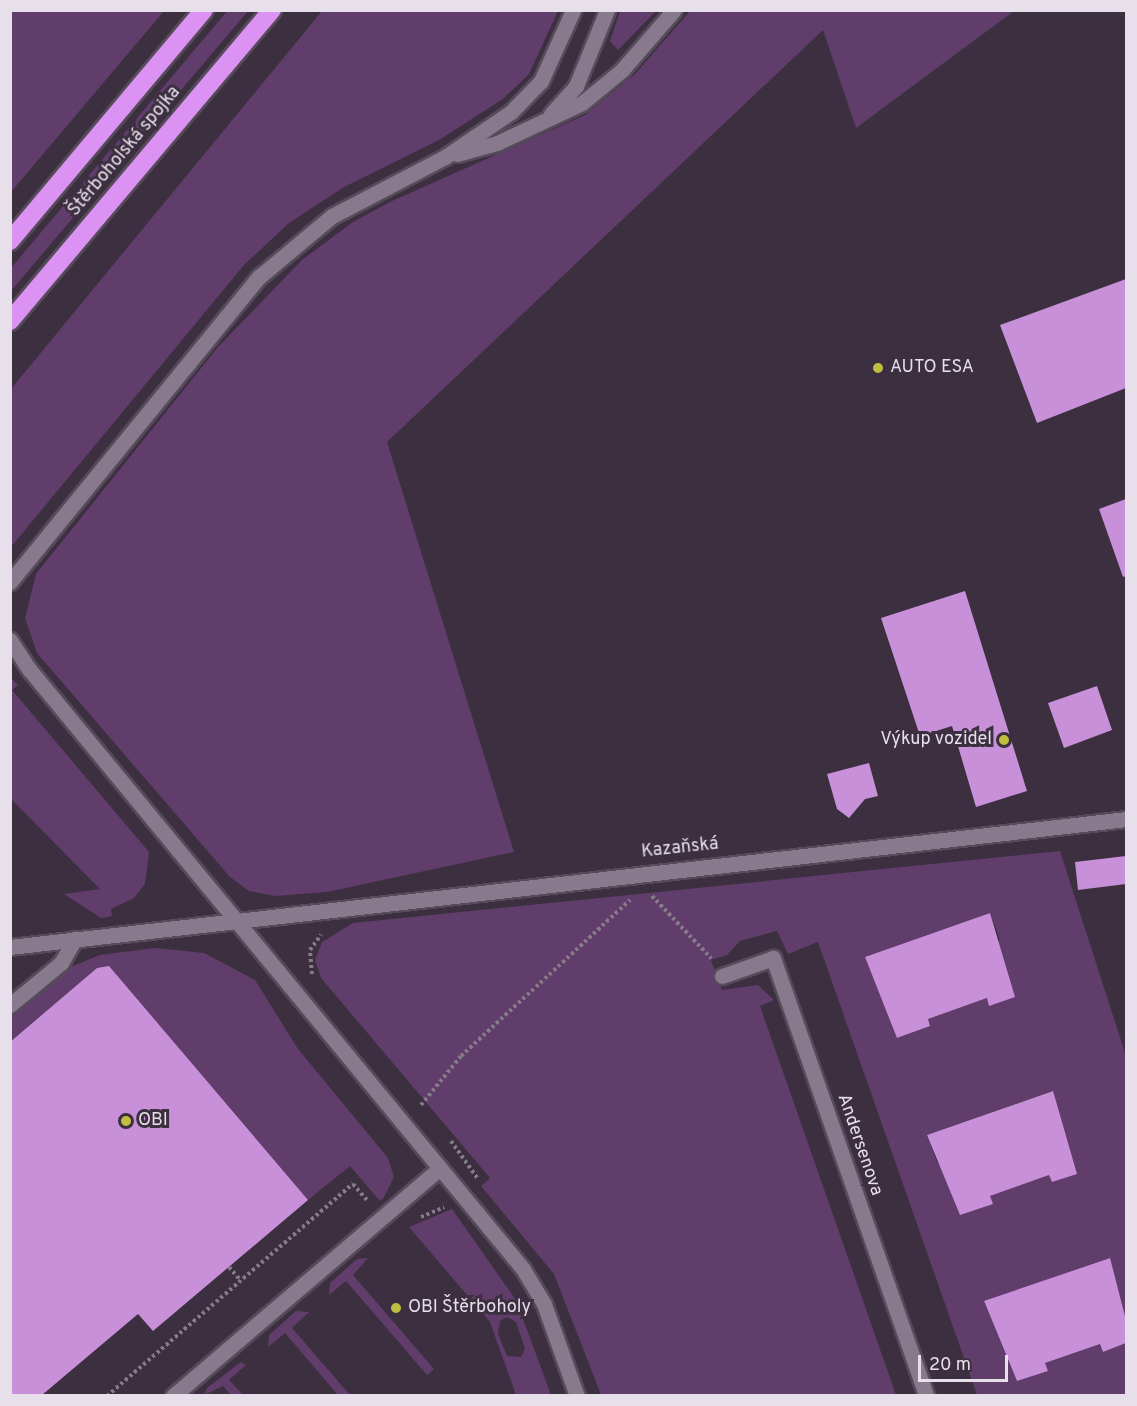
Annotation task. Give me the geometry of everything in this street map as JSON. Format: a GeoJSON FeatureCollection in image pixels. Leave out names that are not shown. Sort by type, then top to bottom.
{"type":"FeatureCollection","features":[{"type":"Feature","properties":{"kind":"highway","name":"Štěrboholská spojka"},"geometry":{"type":"LineString","coordinates":[[10,241],[204,10]]}},
{"type":"Feature","properties":{"kind":"highway","name":"Štěrboholská spojka"},"geometry":{"type":"LineString","coordinates":[[10,321],[272,10]]}},
{"type":"Feature","properties":{"kind":"highway"},"geometry":{"type":"LineString","coordinates":[[187,111],[284,10]]}},
{"type":"Feature","properties":{"kind":"street"},"geometry":{"type":"LineString","coordinates":[[10,582],[259,277],[332,216],[445,157],[526,99],[552,63],[573,10]]}},
{"type":"Feature","properties":{"kind":"street"},"geometry":{"type":"LineString","coordinates":[[532,128],[565,101],[576,86],[607,10]]}},
{"type":"Feature","properties":{"kind":"street"},"geometry":{"type":"LineString","coordinates":[[445,157],[532,128],[603,88],[674,10]]}},
{"type":"Feature","properties":{"kind":"street"},"geometry":{"type":"LineString","coordinates":[[10,640],[29,669],[239,920],[537,1290],[577,1395]]}},
{"type":"Feature","properties":{"kind":"street","name":"Kazaňská"},"geometry":{"type":"LineString","coordinates":[[10,947],[1126,819]]}},
{"type":"Feature","properties":{"kind":"street"},"geometry":{"type":"LineString","coordinates":[[10,1005],[62,963],[75,939]]}},
{"type":"Feature","properties":{"kind":"street","name":"Andersenova"},"geometry":{"type":"LineString","coordinates":[[722,976],[773,958],[926,1395]]}},
{"type":"Feature","properties":{"kind":"street"},"geometry":{"type":"LineString","coordinates":[[179,1394],[440,1168]]}},
{"type":"Feature","properties":{"kind":"path"},"geometry":{"type":"LineString","coordinates":[[643,887],[715,963],[722,976]]}},
{"type":"Feature","properties":{"kind":"path"},"geometry":{"type":"LineString","coordinates":[[421,1105],[461,1056],[635,895]]}},
{"type":"Feature","properties":{"kind":"path"},"geometry":{"type":"LineString","coordinates":[[318,985],[310,969],[310,950],[329,929]]}},
{"type":"Feature","properties":{"kind":"path"},"geometry":{"type":"LineString","coordinates":[[414,1097],[428,1114]]}},
{"type":"Feature","properties":{"kind":"path"},"geometry":{"type":"LineString","coordinates":[[443,1132],[480,1177],[476,1180]]}},
{"type":"Feature","properties":{"kind":"path"},"geometry":{"type":"LineString","coordinates":[[107,1395],[353,1184],[373,1207]]}},
{"type":"Feature","properties":{"kind":"path"},"geometry":{"type":"LineString","coordinates":[[229,1267],[241,1281]]}},
{"type":"Feature","properties":{"kind":"shaded area"},"geometry":{"type":"Polygon","coordinates":[[[228,10],[248,11],[11,291],[11,268],[228,10]]]}},
{"type":"Feature","properties":{"kind":"shaded area"},"geometry":{"type":"Polygon","coordinates":[[[10,11],[164,11],[11,192],[10,11]]]}},
{"type":"Feature","properties":{"kind":"shaded area"},"geometry":{"type":"Polygon","coordinates":[[[322,11],[558,11],[529,74],[503,99],[439,140],[344,187],[289,223],[244,265],[11,547],[11,389],[322,11]]]}},
{"type":"Feature","properties":{"kind":"shaded area"},"geometry":{"type":"Polygon","coordinates":[[[620,11],[656,11],[618,50],[610,41],[620,11]]]}},
{"type":"Feature","properties":{"kind":"shaded area"},"geometry":{"type":"Polygon","coordinates":[[[690,11],[1014,11],[856,128],[823,30],[387,442],[514,852],[327,892],[275,896],[249,891],[230,877],[37,653],[25,618],[36,574],[218,347],[302,260],[353,222],[392,201],[585,115],[635,74],[690,11]]]}},
{"type":"Feature","properties":{"kind":"shaded area"},"geometry":{"type":"Polygon","coordinates":[[[10,677],[18,685],[12,690],[149,852],[145,884],[134,898],[111,909],[112,916],[101,918],[64,894],[100,889],[11,799],[10,677]]]}},
{"type":"Feature","properties":{"kind":"shaded area"},"geometry":{"type":"Polygon","coordinates":[[[1060,851],[1126,1056],[1126,1320],[1109,1258],[984,1302],[1017,1381],[1048,1371],[1045,1363],[1100,1344],[1103,1352],[1126,1343],[1126,1395],[977,1395],[818,942],[788,954],[777,931],[740,941],[727,955],[711,960],[722,990],[758,985],[774,1000],[760,1006],[896,1395],[601,1395],[554,1274],[481,1186],[490,1178],[321,978],[315,960],[322,942],[353,923],[1060,851]],[[990,913],[865,957],[898,1038],[930,1026],[928,1019],[987,998],[990,1005],[996,943],[1000,940],[990,913]],[[1052,1091],[927,1135],[937,1162],[990,1196],[1049,1175],[1052,1182],[1076,1174],[1052,1091]]]}},
{"type":"Feature","properties":{"kind":"shaded area"},"geometry":{"type":"Polygon","coordinates":[[[155,948],[204,953],[255,980],[298,1049],[388,1158],[394,1177],[383,1199],[379,1200],[350,1166],[308,1200],[109,967],[97,968],[11,1041],[11,1014],[61,971],[100,955],[155,948]]]}},
{"type":"Feature","properties":{"kind":"shaded area"},"geometry":{"type":"Polygon","coordinates":[[[452,1209],[516,1300],[551,1395],[516,1395],[490,1322],[409,1227],[452,1209]],[[507,1317],[500,1321],[498,1334],[507,1356],[521,1357],[525,1349],[516,1322],[507,1317]]]}},
{"type":"Feature","properties":{"kind":"shaded area"},"geometry":{"type":"Polygon","coordinates":[[[368,1258],[353,1275],[434,1369],[427,1375],[346,1281],[329,1295],[330,1283],[357,1259],[368,1258]]]}},
{"type":"Feature","properties":{"kind":"shaded area"},"geometry":{"type":"Polygon","coordinates":[[[296,1311],[309,1312],[292,1328],[350,1395],[338,1395],[285,1333],[268,1347],[269,1335],[296,1311]]]}},
{"type":"Feature","properties":{"kind":"shaded area"},"geometry":{"type":"Polygon","coordinates":[[[241,1362],[246,1365],[229,1380],[243,1395],[231,1395],[223,1386],[204,1395],[207,1388],[241,1362]]]}},
{"type":"Feature","properties":{"kind":"building"},"geometry":{"type":"Polygon","coordinates":[[[1126,279],[1126,388],[1037,423],[1000,325],[1126,279]]]}},
{"type":"Feature","properties":{"kind":"building"},"geometry":{"type":"Polygon","coordinates":[[[1126,499],[1126,576],[1123,577],[1099,509],[1126,499]]]}},
{"type":"Feature","properties":{"kind":"building"},"geometry":{"type":"Polygon","coordinates":[[[965,591],[1027,791],[976,807],[952,726],[920,736],[881,618],[965,591]]]}},
{"type":"Feature","properties":{"kind":"building"},"geometry":{"type":"Polygon","coordinates":[[[1097,686],[1112,730],[1064,748],[1048,703],[1097,686]]]}},
{"type":"Feature","properties":{"kind":"building"},"geometry":{"type":"Polygon","coordinates":[[[869,763],[878,796],[865,799],[849,818],[837,809],[827,774],[869,763]]]}},
{"type":"Feature","properties":{"kind":"building"},"geometry":{"type":"Polygon","coordinates":[[[1126,856],[1126,884],[1078,890],[1075,862],[1126,856]]]}},
{"type":"Feature","properties":{"kind":"building"},"geometry":{"type":"Polygon","coordinates":[[[990,913],[1015,997],[989,1006],[987,998],[928,1019],[930,1026],[897,1038],[865,957],[990,913]]]}},
{"type":"Feature","properties":{"kind":"building","name":"OBI"},"geometry":{"type":"Polygon","coordinates":[[[109,966],[308,1200],[153,1331],[138,1314],[42,1395],[10,1395],[10,1042],[97,968],[109,966]]]}},
{"type":"Feature","properties":{"kind":"building"},"geometry":{"type":"Polygon","coordinates":[[[1053,1091],[1077,1174],[1052,1182],[1049,1175],[990,1196],[993,1204],[960,1215],[927,1135],[1053,1091]]]}},
{"type":"Feature","properties":{"kind":"building"},"geometry":{"type":"Polygon","coordinates":[[[1110,1258],[1126,1320],[1126,1343],[1103,1352],[1100,1344],[1045,1363],[1048,1371],[1017,1381],[984,1301],[1110,1258]]]}},
{"type":"Feature","properties":{"kind":"place","name":"AUTO ESA"},"geometry":{"type":"Point","coordinates":[878,368]}},
{"type":"Feature","properties":{"kind":"place","name":"Výkup vozidel"},"geometry":{"type":"Point","coordinates":[1004,740]}},
{"type":"Feature","properties":{"kind":"place","name":"OBI"},"geometry":{"type":"Point","coordinates":[126,1121]}},
{"type":"Feature","properties":{"kind":"place","name":"OBI Štěrboholy"},"geometry":{"type":"Point","coordinates":[396,1308]}}]}
